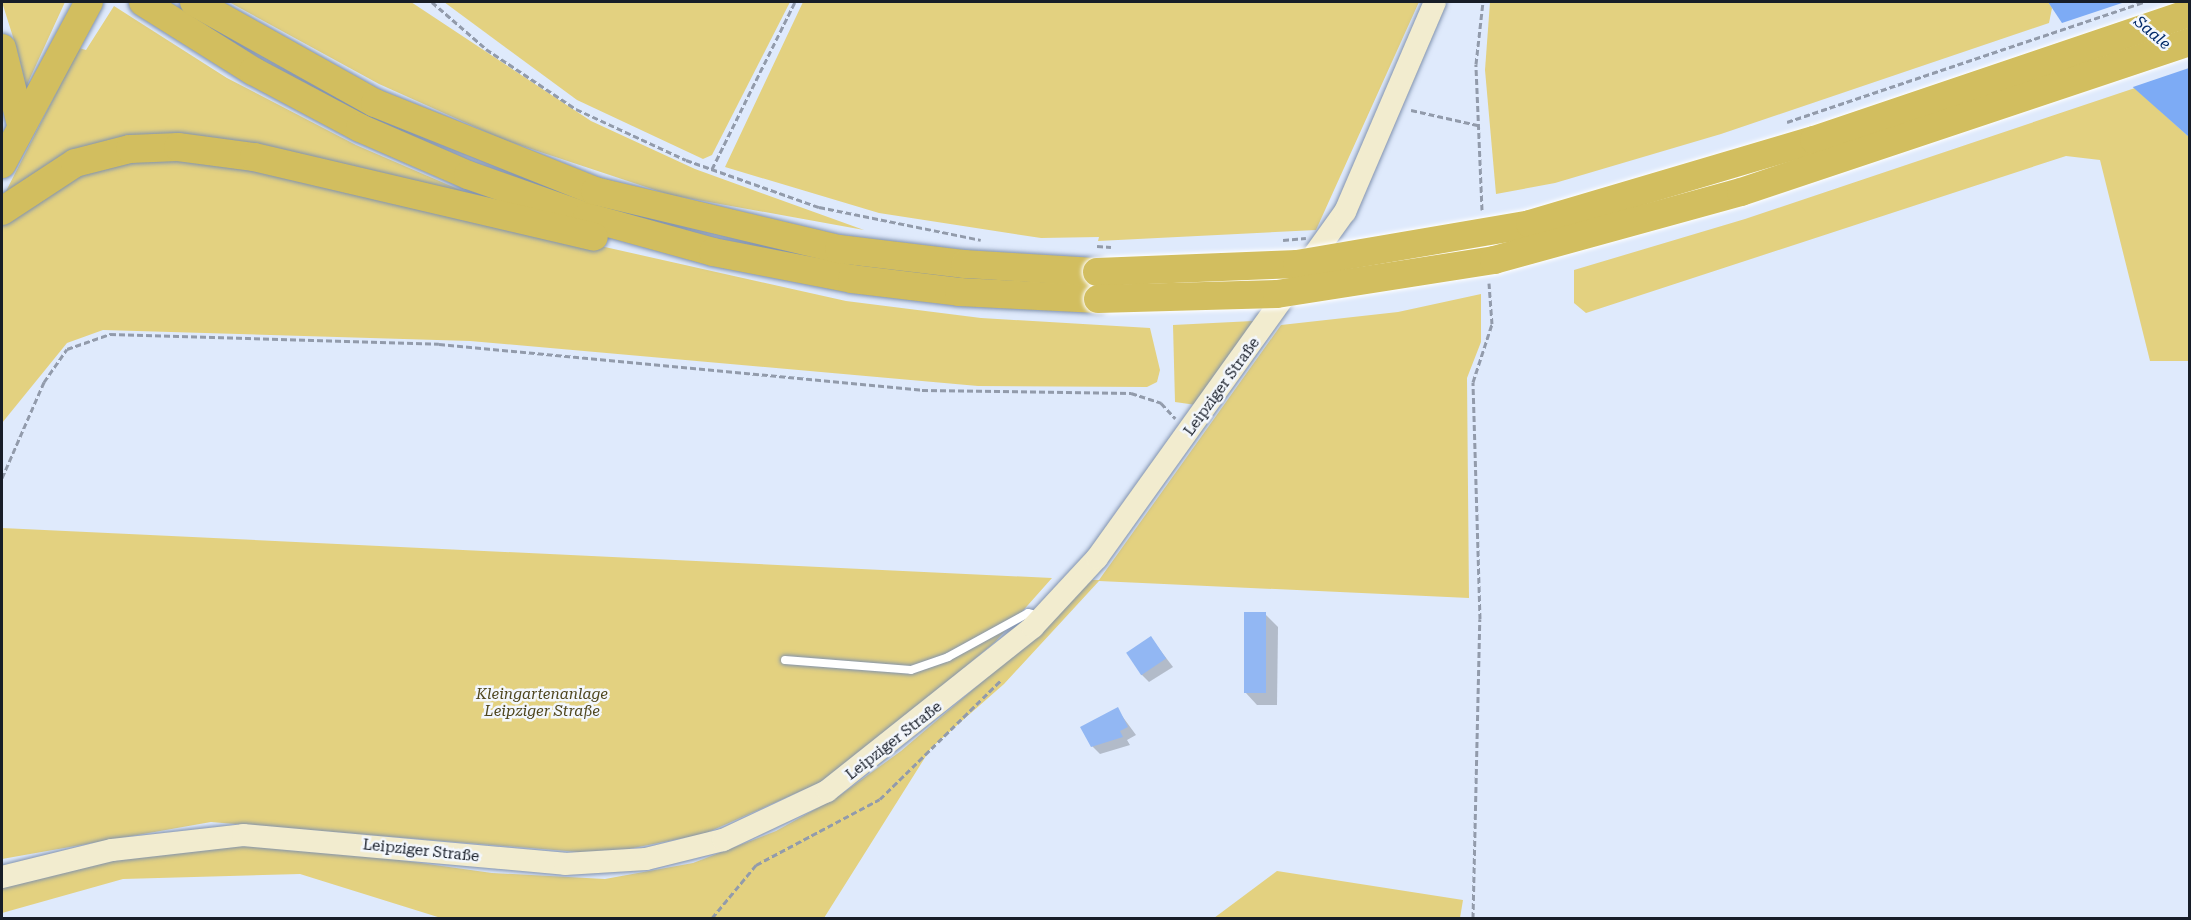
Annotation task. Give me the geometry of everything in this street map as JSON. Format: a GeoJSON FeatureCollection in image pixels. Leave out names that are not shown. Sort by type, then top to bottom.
{"type":"FeatureCollection","features":[{"type":"Feature","properties":{"kind":"highway"},"geometry":{"type":"LineString","coordinates":[[2,164],[89,2]]}},
{"type":"Feature","properties":{"kind":"highway"},"geometry":{"type":"LineString","coordinates":[[143,2],[253,71],[360,128],[521,195],[713,252],[916,288],[1098,299],[1277,294],[1514,256],[1742,192],[2190,42]]}},
{"type":"Feature","properties":{"kind":"highway"},"geometry":{"type":"LineString","coordinates":[[194,2],[375,103],[488,152],[605,194],[839,249],[965,264],[1094,255],[1297,264],[1530,224],[1814,140],[2190,13]]}},
{"type":"Feature","properties":{"kind":"highway"},"geometry":{"type":"LineString","coordinates":[[2,48],[21,125]]}},
{"type":"Feature","properties":{"kind":"highway"},"geometry":{"type":"LineString","coordinates":[[2,211],[44,179],[95,157],[189,148],[264,159],[678,257],[713,252]]}},
{"type":"Feature","properties":{"kind":"street","name":"Leipziger Straße"},"geometry":{"type":"LineString","coordinates":[[2,877],[112,850],[211,836],[303,839],[565,864],[687,851],[759,827],[827,791],[1045,617],[1072,590],[1332,234],[1392,106],[1435,2]]}},
{"type":"Feature","properties":{"kind":"lane"},"geometry":{"type":"LineString","coordinates":[[785,660],[912,670],[948,657],[1028,613],[1045,617]]}},
{"type":"Feature","properties":{"kind":"path"},"geometry":{"type":"LineString","coordinates":[[432,2],[486,49],[576,109],[712,169],[828,210],[990,241]]}},
{"type":"Feature","properties":{"kind":"path"},"geometry":{"type":"LineString","coordinates":[[712,169],[795,2]]}},
{"type":"Feature","properties":{"kind":"path"},"geometry":{"type":"LineString","coordinates":[[1480,190],[1476,64],[1484,2]]}},
{"type":"Feature","properties":{"kind":"path"},"geometry":{"type":"LineString","coordinates":[[1783,123],[2143,2]]}},
{"type":"Feature","properties":{"kind":"path"},"geometry":{"type":"LineString","coordinates":[[1392,106],[1477,125]]}},
{"type":"Feature","properties":{"kind":"path"},"geometry":{"type":"LineString","coordinates":[[1477,210],[1487,208]]}},
{"type":"Feature","properties":{"kind":"path"},"geometry":{"type":"LineString","coordinates":[[1275,240],[1319,236]]}},
{"type":"Feature","properties":{"kind":"path"},"geometry":{"type":"LineString","coordinates":[[1094,255],[1120,247]]}},
{"type":"Feature","properties":{"kind":"path"},"geometry":{"type":"LineString","coordinates":[[1473,918],[1480,619],[1473,382],[1488,343],[1491,306]]}},
{"type":"Feature","properties":{"kind":"path"},"geometry":{"type":"LineString","coordinates":[[2,478],[44,382],[68,349],[110,334],[440,344],[922,390],[1131,393],[1161,403],[1190,431]]}},
{"type":"Feature","properties":{"kind":"path"},"geometry":{"type":"LineString","coordinates":[[712,918],[756,865],[880,799],[1007,674]]}},
{"type":"Feature","properties":{"kind":"green space"},"geometry":{"type":"Polygon","coordinates":[[[2,2],[65,2],[26,87],[18,53],[2,2]]]}},
{"type":"Feature","properties":{"kind":"green space"},"geometry":{"type":"Polygon","coordinates":[[[229,2],[411,2],[591,121],[695,169],[864,230],[670,195],[504,140],[379,84],[229,2]]]}},
{"type":"Feature","properties":{"kind":"green space"},"geometry":{"type":"Polygon","coordinates":[[[444,2],[790,2],[712,155],[703,159],[577,100],[444,2]]]}},
{"type":"Feature","properties":{"kind":"green space"},"geometry":{"type":"Polygon","coordinates":[[[803,2],[1419,2],[1316,230],[1098,241],[1099,237],[1041,238],[879,213],[725,167],[803,2]]]}},
{"type":"Feature","properties":{"kind":"green space"},"geometry":{"type":"Polygon","coordinates":[[[1490,2],[2048,2],[2052,8],[2049,23],[1721,134],[1555,183],[1496,194],[1485,70],[1490,2]]]}},
{"type":"Feature","properties":{"kind":"green space"},"geometry":{"type":"Polygon","coordinates":[[[114,6],[227,78],[356,145],[474,196],[165,136],[2,199],[79,48],[86,50],[114,6]]]}},
{"type":"Feature","properties":{"kind":"green space"},"geometry":{"type":"Polygon","coordinates":[[[2135,88],[2189,137],[2189,361],[2150,361],[2100,160],[2066,156],[1586,313],[1574,303],[1574,270],[1745,219],[2135,88]]]}},
{"type":"Feature","properties":{"kind":"green space"},"geometry":{"type":"Polygon","coordinates":[[[134,160],[225,162],[846,301],[981,318],[1150,328],[1160,370],[1157,382],[1147,387],[978,386],[470,341],[103,330],[67,343],[2,423],[2,226],[61,181],[134,160]]]}},
{"type":"Feature","properties":{"kind":"green space"},"geometry":{"type":"Polygon","coordinates":[[[1481,294],[1481,342],[1467,378],[1469,598],[1099,581],[1004,684],[931,748],[824,918],[441,918],[300,874],[123,879],[2,913],[2,883],[178,846],[292,845],[492,873],[605,879],[693,863],[776,831],[839,796],[901,751],[1053,621],[1092,580],[1099,580],[1281,325],[1398,312],[1481,294]]]}},
{"type":"Feature","properties":{"kind":"green space"},"geometry":{"type":"Polygon","coordinates":[[[1253,321],[1196,405],[1175,402],[1173,325],[1253,321]]]}},
{"type":"Feature","properties":{"kind":"green space","name":"Kleingartenanlage Leipziger Straße"},"geometry":{"type":"Polygon","coordinates":[[[2,528],[1052,578],[995,642],[877,741],[819,783],[704,834],[603,854],[211,822],[2,859],[2,528]]]}},
{"type":"Feature","properties":{"kind":"green space"},"geometry":{"type":"Polygon","coordinates":[[[1277,871],[1463,900],[1460,918],[1214,918],[1277,871]]]}},
{"type":"Feature","properties":{"kind":"water","name":"Saale"},"geometry":{"type":"Polygon","coordinates":[[[2048,2],[2189,2],[2189,137],[2064,26],[2048,2]]]}},
{"type":"Feature","properties":{"kind":"pier"},"geometry":{"type":"Polygon","coordinates":[[[2125,2],[2189,2],[2189,68],[2130,88],[2059,24],[2125,2]]]}},
{"type":"Feature","properties":{"kind":"building"},"geometry":{"type":"Polygon","coordinates":[[[1244,612],[1266,612],[1266,693],[1244,693],[1244,612]]]}},
{"type":"Feature","properties":{"kind":"building"},"geometry":{"type":"Polygon","coordinates":[[[1151,636],[1166,658],[1141,675],[1126,653],[1151,636]]]}},
{"type":"Feature","properties":{"kind":"building"},"geometry":{"type":"Polygon","coordinates":[[[1118,707],[1128,727],[1120,731],[1123,737],[1091,747],[1080,727],[1118,707]]]}}]}
